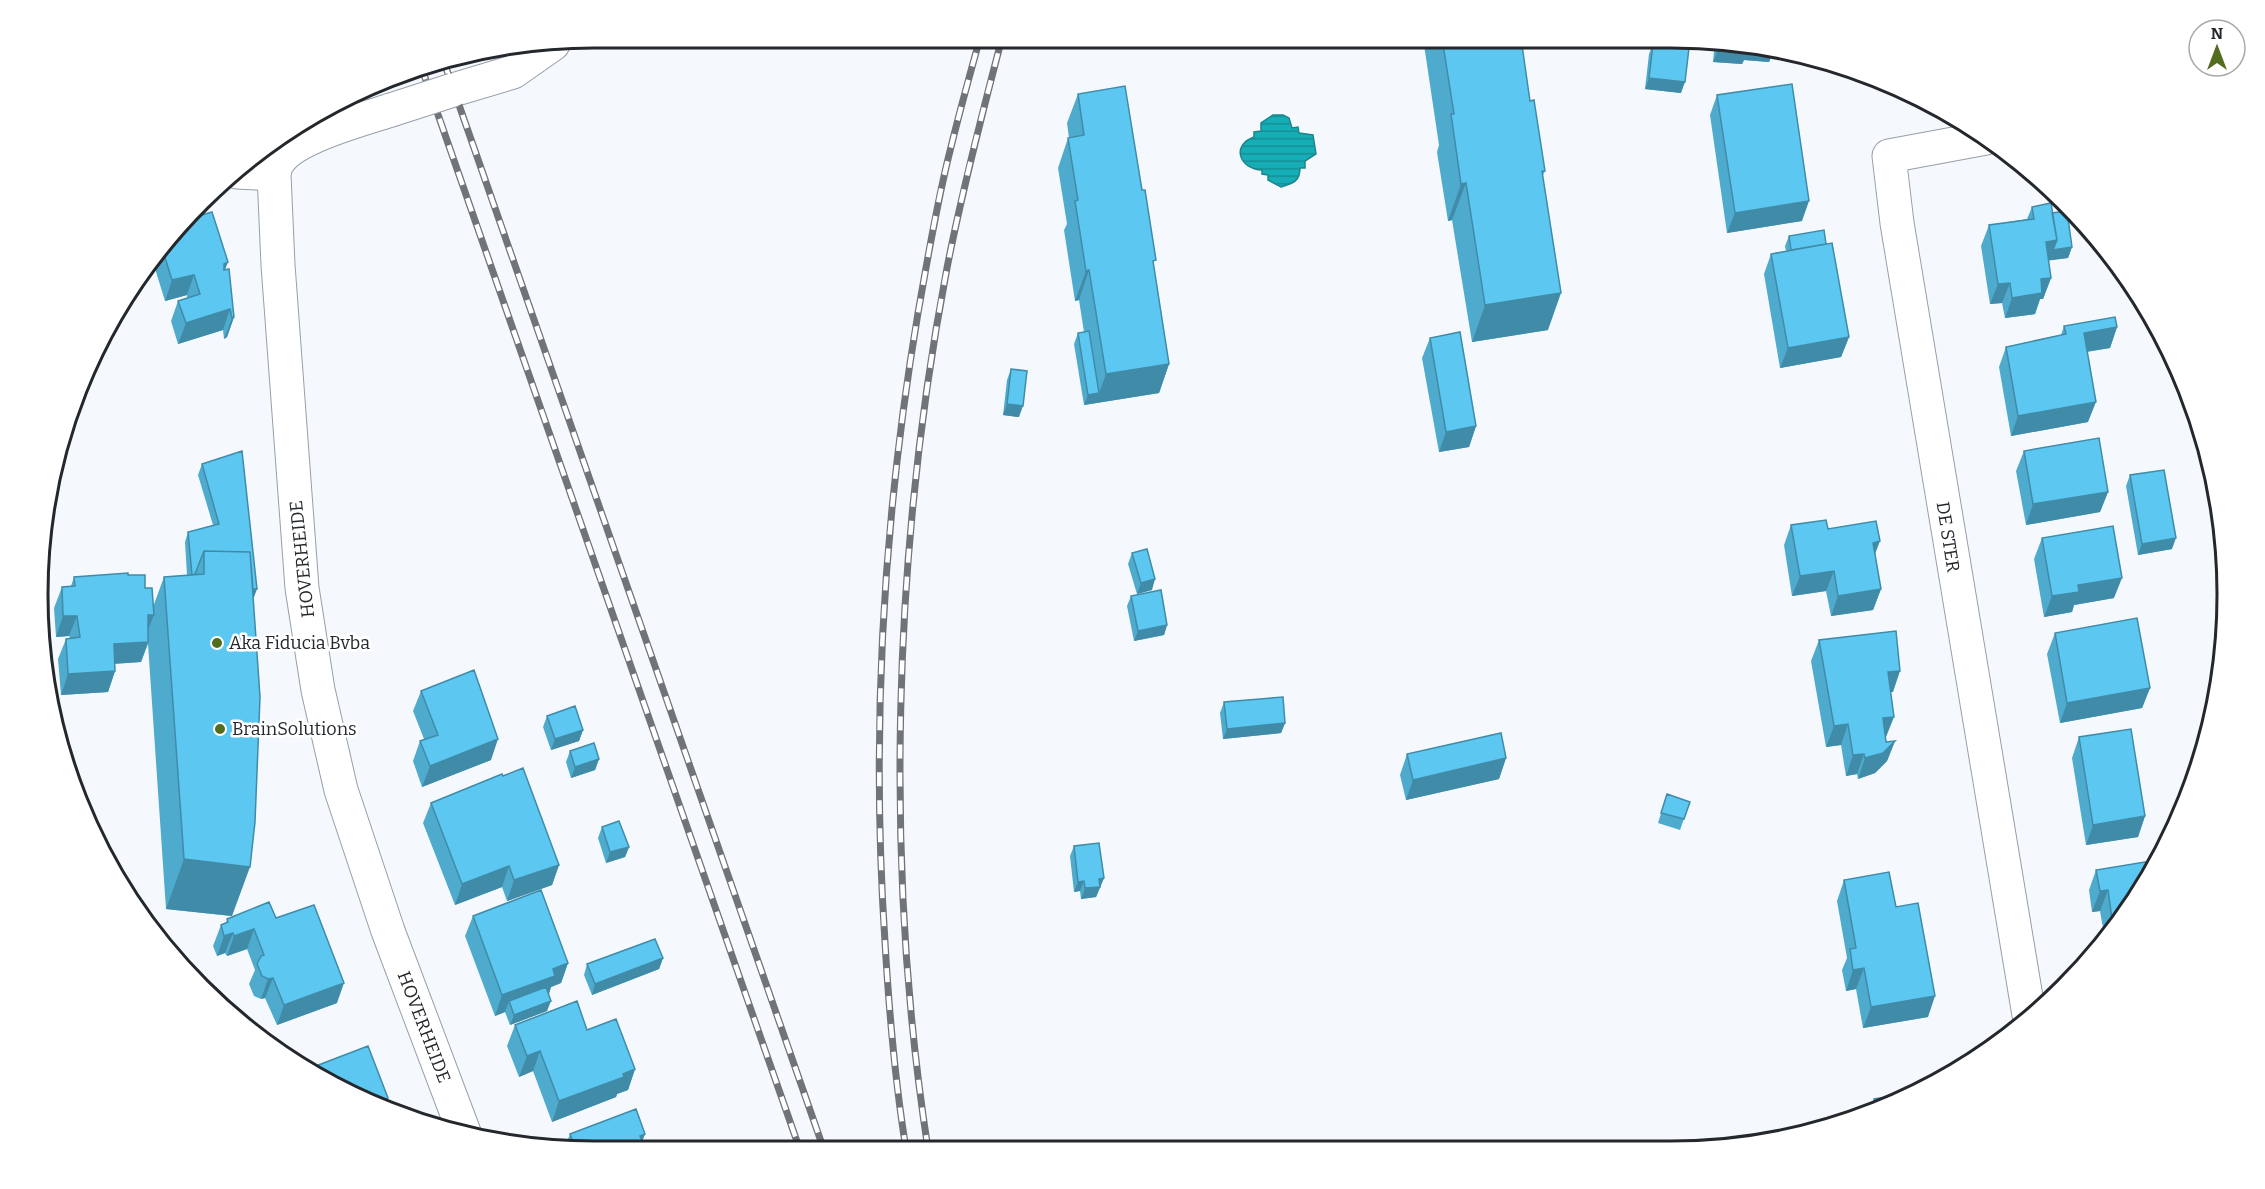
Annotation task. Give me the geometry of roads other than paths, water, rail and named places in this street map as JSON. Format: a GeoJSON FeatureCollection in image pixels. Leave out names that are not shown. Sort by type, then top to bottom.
{"type":"FeatureCollection","features":[{"type":"Feature","properties":{"kind":"street"},"geometry":{"type":"LineString","coordinates":[[248,173],[274,174],[279,161],[306,140],[341,126],[513,72],[543,51]]}},
{"type":"Feature","properties":{"kind":"street","name":"DE STER"},"geometry":{"type":"LineString","coordinates":[[1974,140],[1889,156],[1897,223],[2028,1008]]}},
{"type":"Feature","properties":{"kind":"street","name":"HOVERHEIDE"},"geometry":{"type":"LineString","coordinates":[[274,174],[302,588],[318,690],[341,790],[388,931],[461,1124]]}},
{"type":"Feature","properties":{"kind":"water"},"geometry":{"type":"Polygon","coordinates":[[[1273,115],[1283,115],[1289,118],[1292,128],[1298,127],[1299,133],[1313,135],[1316,154],[1305,161],[1305,168],[1300,168],[1299,176],[1295,181],[1281,187],[1268,180],[1268,175],[1262,174],[1262,170],[1248,166],[1243,161],[1240,151],[1242,145],[1254,137],[1254,132],[1261,131],[1261,123],[1273,115]]]}},
{"type":"Feature","properties":{"kind":"railway"},"geometry":{"type":"LineString","coordinates":[[905,1141],[891,1020],[881,863],[880,706],[888,548],[906,391],[918,313],[941,188],[977,48]]}},
{"type":"Feature","properties":{"kind":"railway"},"geometry":{"type":"LineString","coordinates":[[927,1141],[914,1041],[905,931],[900,820],[901,708],[906,596],[915,485],[929,375],[947,268],[999,48]]}},
{"type":"Feature","properties":{"kind":"railway"},"geometry":{"type":"LineString","coordinates":[[446,69],[821,1141]]}},
{"type":"Feature","properties":{"kind":"railway"},"geometry":{"type":"LineString","coordinates":[[424,75],[797,1141]]}},
{"type":"Feature","properties":{"kind":"place","name":"Aka Fiducia Bvba"},"geometry":{"type":"Point","coordinates":[217,643]}},
{"type":"Feature","properties":{"kind":"place","name":"BrainSolutions"},"geometry":{"type":"Point","coordinates":[220,729]}}]}
